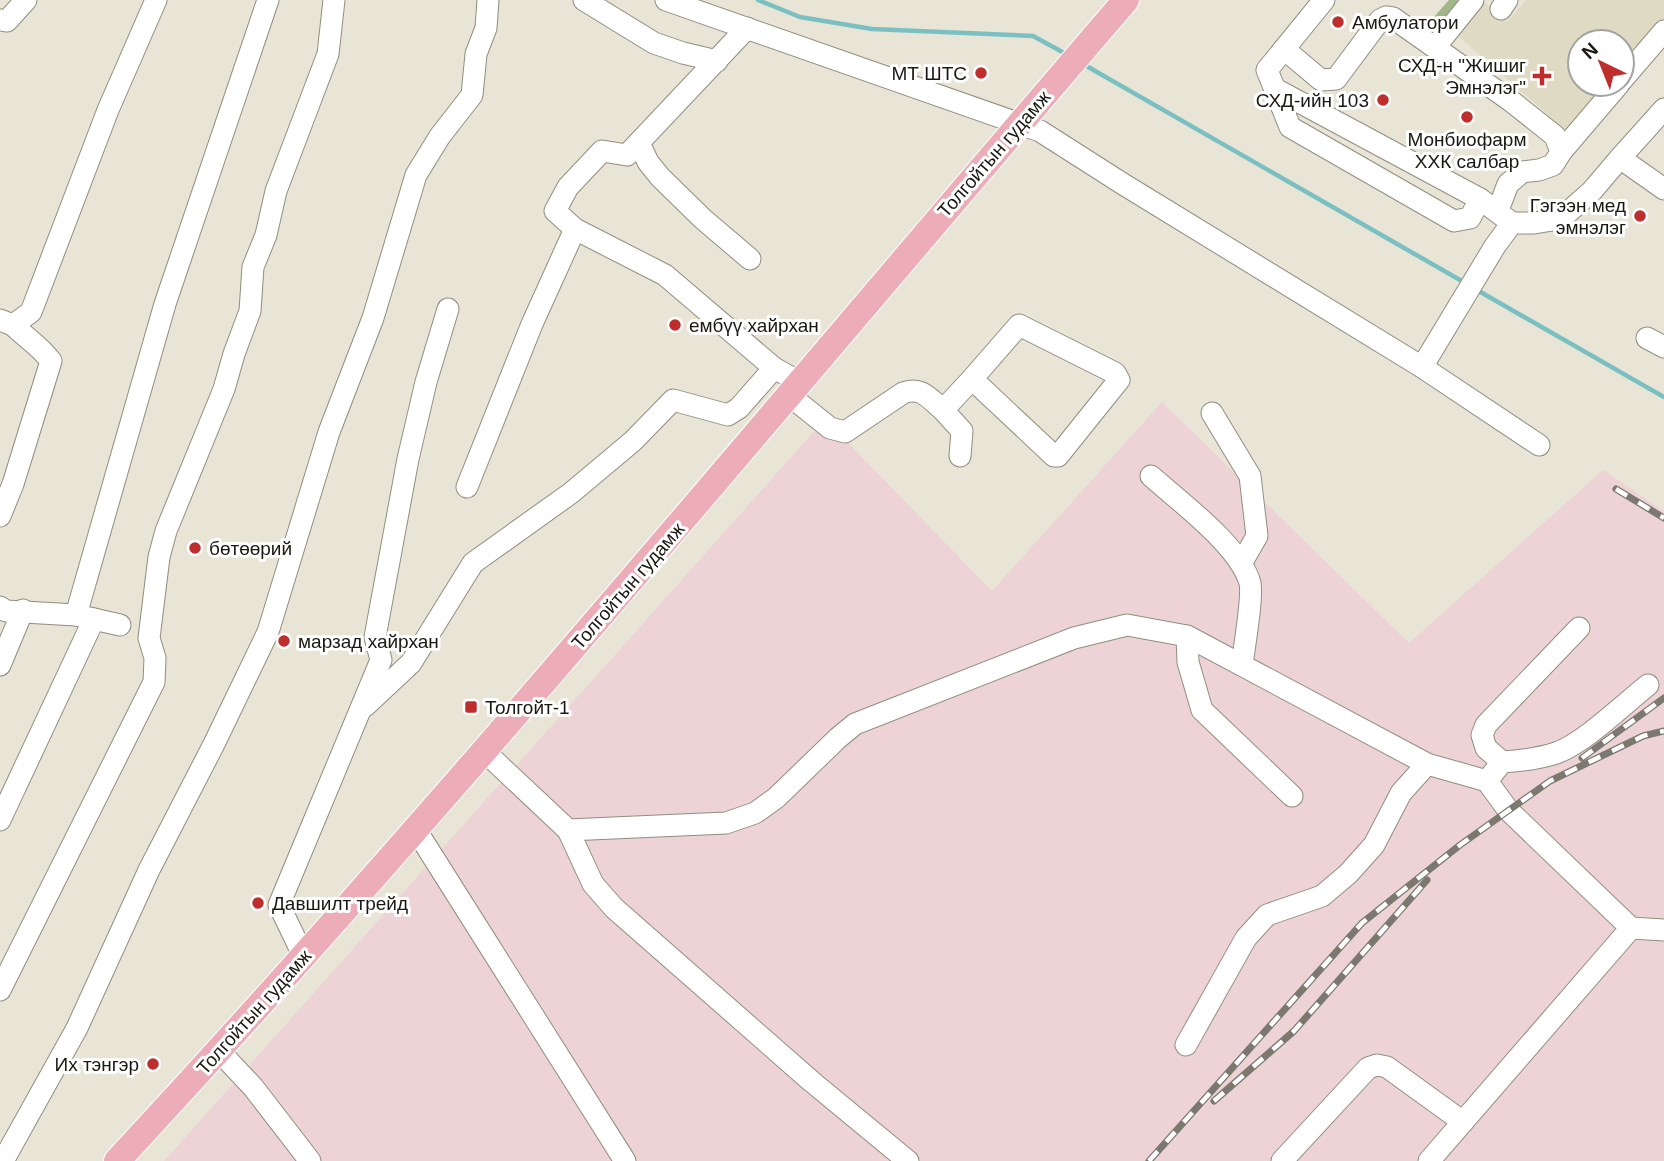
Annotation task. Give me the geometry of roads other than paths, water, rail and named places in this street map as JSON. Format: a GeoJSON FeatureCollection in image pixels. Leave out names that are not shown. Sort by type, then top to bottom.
{"type":"FeatureCollection","features":[{"type":"Feature","properties":{"kind":"main road","name":"Толгойтын гудамж"},"geometry":{"type":"LineString","coordinates":[[117,1161],[304,957],[485,752],[1126,0]]}},
{"type":"Feature","properties":{"kind":"street"},"geometry":{"type":"LineString","coordinates":[[2,24],[26,0]]}},
{"type":"Feature","properties":{"kind":"street"},"geometry":{"type":"LineString","coordinates":[[0,516],[13,484],[51,361],[41,347],[27,340],[7,323],[31,312],[108,110],[156,0]]}},
{"type":"Feature","properties":{"kind":"street"},"geometry":{"type":"LineString","coordinates":[[0,820],[85,617],[165,304],[268,0]]}},
{"type":"Feature","properties":{"kind":"street"},"geometry":{"type":"LineString","coordinates":[[0,990],[154,682],[155,658],[149,638],[159,557],[166,531],[224,389],[250,311],[253,267],[266,235],[276,191],[328,54],[334,0]]}},
{"type":"Feature","properties":{"kind":"street"},"geometry":{"type":"LineString","coordinates":[[3,1161],[77,1028],[149,870],[268,632],[329,432],[373,318],[416,175],[439,136],[472,95],[476,54],[485,28],[488,0]]}},
{"type":"Feature","properties":{"kind":"street"},"geometry":{"type":"LineString","coordinates":[[584,0],[654,43],[683,54],[717,61]]}},
{"type":"Feature","properties":{"kind":"street"},"geometry":{"type":"LineString","coordinates":[[666,0],[1040,131],[1123,184],[1426,361],[1539,445]]}},
{"type":"Feature","properties":{"kind":"street"},"geometry":{"type":"LineString","coordinates":[[1324,0],[1266,70],[1277,90],[1283,115],[1290,127],[1454,221],[1497,211]]}},
{"type":"Feature","properties":{"kind":"street"},"geometry":{"type":"LineString","coordinates":[[1436,46],[1473,0]]}},
{"type":"Feature","properties":{"kind":"street"},"geometry":{"type":"LineString","coordinates":[[1283,49],[1321,80],[1329,81],[1336,79],[1380,20],[1393,18],[1511,100],[1555,136],[1561,152]]}},
{"type":"Feature","properties":{"kind":"street"},"geometry":{"type":"LineString","coordinates":[[747,29],[627,155],[602,151],[568,187],[555,211],[575,229],[665,275],[774,368],[837,431],[845,432],[854,428],[903,393],[921,391],[962,431],[960,456]]}},
{"type":"Feature","properties":{"kind":"street"},"geometry":{"type":"LineString","coordinates":[[1636,63],[1664,31]]}},
{"type":"Feature","properties":{"kind":"street"},"geometry":{"type":"LineString","coordinates":[[1277,90],[1406,157],[1497,211],[1534,223],[1553,220],[1566,214],[1591,192],[1664,108]]}},
{"type":"Feature","properties":{"kind":"street"},"geometry":{"type":"LineString","coordinates":[[1426,361],[1495,246],[1497,211],[1508,184],[1522,172],[1553,165],[1607,98]]}},
{"type":"Feature","properties":{"kind":"street"},"geometry":{"type":"LineString","coordinates":[[639,143],[648,162],[660,177],[750,259]]}},
{"type":"Feature","properties":{"kind":"street"},"geometry":{"type":"LineString","coordinates":[[1619,158],[1664,189]]}},
{"type":"Feature","properties":{"kind":"street"},"geometry":{"type":"LineString","coordinates":[[467,487],[531,324],[575,229]]}},
{"type":"Feature","properties":{"kind":"street"},"geometry":{"type":"LineString","coordinates":[[304,957],[279,905],[381,660],[375,637],[408,459],[426,382],[448,309]]}},
{"type":"Feature","properties":{"kind":"street"},"geometry":{"type":"LineString","coordinates":[[943,410],[1019,325],[1115,373],[1119,380],[1058,456],[1054,456],[972,379]]}},
{"type":"Feature","properties":{"kind":"street"},"geometry":{"type":"LineString","coordinates":[[361,710],[411,663],[473,563],[571,493],[633,441],[673,400],[728,415],[739,408],[774,368]]}},
{"type":"Feature","properties":{"kind":"street"},"geometry":{"type":"LineString","coordinates":[[1212,413],[1250,476],[1257,536],[1242,562]]}},
{"type":"Feature","properties":{"kind":"street"},"geometry":{"type":"LineString","coordinates":[[1151,476],[1227,544],[1242,562],[1251,586],[1242,665]]}},
{"type":"Feature","properties":{"kind":"street"},"geometry":{"type":"LineString","coordinates":[[0,607],[6,611],[23,610],[85,617],[120,625]]}},
{"type":"Feature","properties":{"kind":"street"},"geometry":{"type":"LineString","coordinates":[[0,665],[23,610]]}},
{"type":"Feature","properties":{"kind":"street"},"geometry":{"type":"LineString","coordinates":[[568,830],[726,823],[755,813],[776,798],[855,724],[1074,638],[1128,625],[1187,636],[1427,764],[1487,781],[1508,810],[1630,928],[1664,930]]}},
{"type":"Feature","properties":{"kind":"street"},"geometry":{"type":"LineString","coordinates":[[1579,628],[1486,725],[1482,736],[1486,748],[1502,762],[1523,761],[1558,752],[1586,734],[1648,685]]}},
{"type":"Feature","properties":{"kind":"street"},"geometry":{"type":"LineString","coordinates":[[1187,636],[1188,662],[1202,710],[1292,796]]}},
{"type":"Feature","properties":{"kind":"street"},"geometry":{"type":"LineString","coordinates":[[485,752],[568,830],[593,884],[614,908],[811,1081],[908,1161]]}},
{"type":"Feature","properties":{"kind":"street"},"geometry":{"type":"LineString","coordinates":[[1487,781],[1502,762]]}},
{"type":"Feature","properties":{"kind":"street"},"geometry":{"type":"LineString","coordinates":[[1186,1045],[1246,937],[1267,915],[1322,895],[1349,874],[1374,845],[1401,793],[1427,764]]}},
{"type":"Feature","properties":{"kind":"street"},"geometry":{"type":"LineString","coordinates":[[416,830],[625,1161]]}},
{"type":"Feature","properties":{"kind":"street"},"geometry":{"type":"LineString","coordinates":[[1429,1161],[1630,928]]}},
{"type":"Feature","properties":{"kind":"street"},"geometry":{"type":"LineString","coordinates":[[219,1051],[253,1087],[310,1161]]}},
{"type":"Feature","properties":{"kind":"street"},"geometry":{"type":"LineString","coordinates":[[1282,1161],[1368,1068],[1377,1065],[1387,1067],[1463,1122]]}},
{"type":"Feature","properties":{"kind":"waterway"},"geometry":{"type":"LineString","coordinates":[[758,0],[800,17],[872,29],[1033,36],[1066,54]]}},
{"type":"Feature","properties":{"kind":"waterway"},"geometry":{"type":"LineString","coordinates":[[1083,64],[1467,284]]}},
{"type":"Feature","properties":{"kind":"waterway"},"geometry":{"type":"LineString","coordinates":[[1477,290],[1664,397]]}},
{"type":"Feature","properties":{"kind":"railway"},"geometry":{"type":"LineString","coordinates":[[1616,489],[1664,518]]}},
{"type":"Feature","properties":{"kind":"railway"},"geometry":{"type":"LineString","coordinates":[[1582,758],[1664,698]]}},
{"type":"Feature","properties":{"kind":"railway"},"geometry":{"type":"LineString","coordinates":[[1149,1161],[1362,923],[1460,845],[1550,781],[1643,736],[1664,731]]}},
{"type":"Feature","properties":{"kind":"railway"},"geometry":{"type":"LineString","coordinates":[[1214,1101],[1294,1031],[1427,880]]}},
{"type":"Feature","properties":{"kind":"place","name":"Амбулатори"},"geometry":{"type":"Point","coordinates":[1338,22]}},
{"type":"Feature","properties":{"kind":"place","name":"MТ ШТС"},"geometry":{"type":"Point","coordinates":[981,73]}},
{"type":"Feature","properties":{"kind":"place","name":"СХД-н \"Жишиг Эмнэлэг\""},"geometry":{"type":"Point","coordinates":[1542,76]}},
{"type":"Feature","properties":{"kind":"place","name":"СХД-ийн 103"},"geometry":{"type":"Point","coordinates":[1383,100]}},
{"type":"Feature","properties":{"kind":"place","name":"Монбиофарм ХХК салбар"},"geometry":{"type":"Point","coordinates":[1467,117]}},
{"type":"Feature","properties":{"kind":"place","name":"Гэгээн мед эмнэлэг"},"geometry":{"type":"Point","coordinates":[1640,216]}},
{"type":"Feature","properties":{"kind":"place","name":"ембүү хайрхан"},"geometry":{"type":"Point","coordinates":[675,325]}},
{"type":"Feature","properties":{"kind":"place","name":"бөтөөрий"},"geometry":{"type":"Point","coordinates":[195,548]}},
{"type":"Feature","properties":{"kind":"place","name":"марзад хайрхан"},"geometry":{"type":"Point","coordinates":[284,641]}},
{"type":"Feature","properties":{"kind":"place","name":"Толгойт-1"},"geometry":{"type":"Point","coordinates":[471,707]}},
{"type":"Feature","properties":{"kind":"place","name":"Давшилт трейд"},"geometry":{"type":"Point","coordinates":[258,903]}},
{"type":"Feature","properties":{"kind":"place","name":"Их тэнгэр"},"geometry":{"type":"Point","coordinates":[153,1064]}}]}
